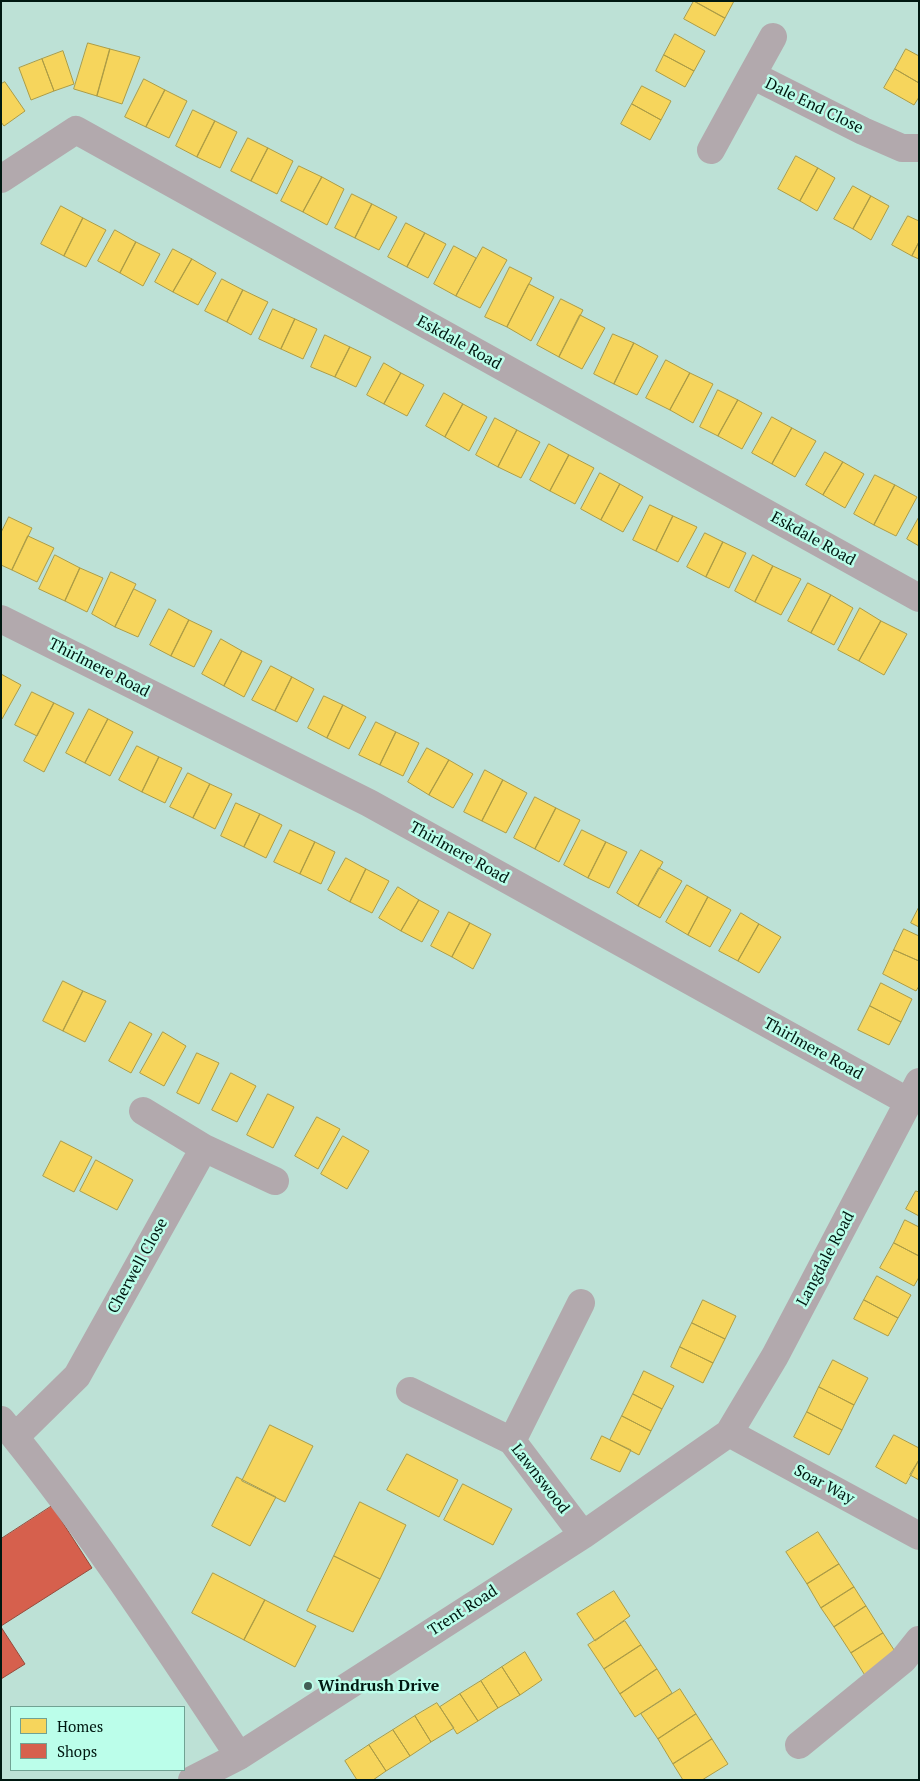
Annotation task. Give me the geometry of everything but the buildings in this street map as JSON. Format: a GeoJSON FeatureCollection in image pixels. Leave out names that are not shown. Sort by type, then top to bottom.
{"type":"FeatureCollection","features":[{"type":"Feature","properties":{"kind":"street","name":"Dale End Close"},"geometry":{"type":"LineString","coordinates":[[773,36],[752,75],[863,131],[902,148],[919,148]]}},
{"type":"Feature","properties":{"kind":"street"},"geometry":{"type":"LineString","coordinates":[[711,150],[752,75]]}},
{"type":"Feature","properties":{"kind":"street","name":"Eskdale Road"},"geometry":{"type":"LineString","coordinates":[[1,179],[76,130],[919,598]]}},
{"type":"Feature","properties":{"kind":"street","name":"Thirlmere Road"},"geometry":{"type":"LineString","coordinates":[[1,619],[369,803],[914,1092]]}},
{"type":"Feature","properties":{"kind":"street","name":"Langdale Road"},"geometry":{"type":"LineString","coordinates":[[729,1433],[776,1356],[914,1092]]}},
{"type":"Feature","properties":{"kind":"street"},"geometry":{"type":"LineString","coordinates":[[143,1111],[204,1148],[275,1181]]}},
{"type":"Feature","properties":{"kind":"street","name":"Cherwell Close"},"geometry":{"type":"LineString","coordinates":[[8,1429],[77,1376],[204,1148]]}},
{"type":"Feature","properties":{"kind":"street"},"geometry":{"type":"LineString","coordinates":[[512,1441],[581,1303]]}},
{"type":"Feature","properties":{"kind":"street","name":"Lawnswood"},"geometry":{"type":"LineString","coordinates":[[410,1392],[512,1441],[583,1535]]}},
{"type":"Feature","properties":{"kind":"street"},"geometry":{"type":"LineString","coordinates":[[8,1429],[48,1477],[159,1635],[239,1756]]}},
{"type":"Feature","properties":{"kind":"street","name":"Trent Road"},"geometry":{"type":"LineString","coordinates":[[192,1780],[239,1756],[583,1535],[729,1433]]}},
{"type":"Feature","properties":{"kind":"street","name":"Soar Way"},"geometry":{"type":"LineString","coordinates":[[729,1433],[919,1536]]}},
{"type":"Feature","properties":{"kind":"street"},"geometry":{"type":"LineString","coordinates":[[799,1745],[903,1660],[919,1640]]}},
{"type":"Feature","properties":{"kind":"place","name":"Windrush Drive"},"geometry":{"type":"Point","coordinates":[308,1686]}}]}
